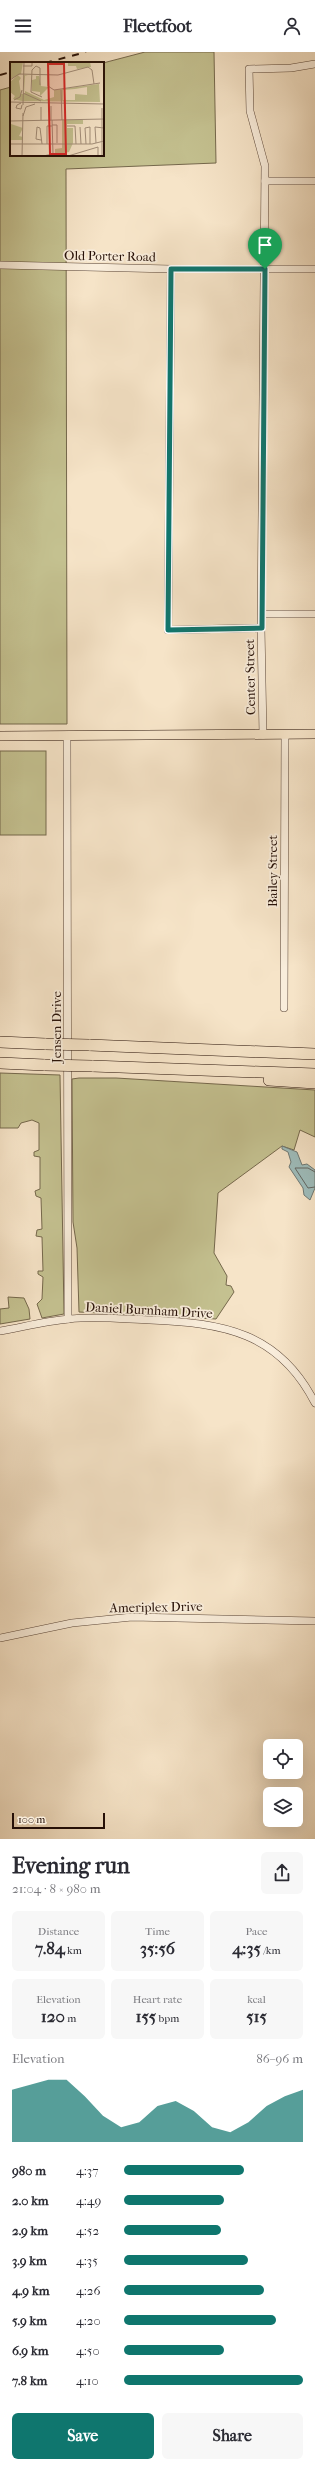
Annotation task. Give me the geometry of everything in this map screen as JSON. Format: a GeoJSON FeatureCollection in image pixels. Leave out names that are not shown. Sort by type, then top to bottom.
{"type":"FeatureCollection","features":[{"type":"Feature","properties":{"kind":"highway"},"geometry":{"type":"LineString","coordinates":[[0,1042],[315,1054]]}},
{"type":"Feature","properties":{"kind":"highway"},"geometry":{"type":"LineString","coordinates":[[0,1063],[315,1074]]}},
{"type":"Feature","properties":{"kind":"highway"},"geometry":{"type":"LineString","coordinates":[[109,1067],[175,1076],[315,1083]]}},
{"type":"Feature","properties":{"kind":"main road"},"geometry":{"type":"LineString","coordinates":[[0,736],[315,734]]}},
{"type":"Feature","properties":{"kind":"street","name":"Center Street"},"geometry":{"type":"LineString","coordinates":[[263,735],[262,614],[265,181],[262,150],[250,111],[249,69],[291,68],[315,64]]}},
{"type":"Feature","properties":{"kind":"street"},"geometry":{"type":"LineString","coordinates":[[265,181],[315,181]]}},
{"type":"Feature","properties":{"kind":"street","name":"Old Porter Road"},"geometry":{"type":"LineString","coordinates":[[0,265],[171,269],[315,269]]}},
{"type":"Feature","properties":{"kind":"street"},"geometry":{"type":"LineString","coordinates":[[171,269],[168,630],[262,628]]}},
{"type":"Feature","properties":{"kind":"street"},"geometry":{"type":"LineString","coordinates":[[262,614],[315,614]]}},
{"type":"Feature","properties":{"kind":"street","name":"Bailey Street"},"geometry":{"type":"LineString","coordinates":[[284,1008],[285,734]]}},
{"type":"Feature","properties":{"kind":"street","name":"Jensen Drive"},"geometry":{"type":"LineString","coordinates":[[66,735],[68,1319]]}},
{"type":"Feature","properties":{"kind":"street","name":"Daniel Burnham Drive"},"geometry":{"type":"LineString","coordinates":[[0,1331],[68,1319],[194,1322],[219,1326],[238,1332],[255,1340],[282,1358],[299,1376],[315,1403]]}},
{"type":"Feature","properties":{"kind":"street","name":"Ameriplex Drive"},"geometry":{"type":"LineString","coordinates":[[0,1638],[72,1623],[132,1617],[315,1621]]}},
{"type":"Feature","properties":{"kind":"shaded area"},"geometry":{"type":"Polygon","coordinates":[[[145,52],[214,52],[216,163],[66,169],[67,724],[0,724],[0,90],[10,87],[10,156],[104,156],[104,63],[145,52]]]}},
{"type":"Feature","properties":{"kind":"shaded area"},"geometry":{"type":"Polygon","coordinates":[[[0,751],[46,751],[46,835],[0,835],[0,751]]]}},
{"type":"Feature","properties":{"kind":"shaded area"},"geometry":{"type":"Polygon","coordinates":[[[0,1073],[60,1075],[64,1314],[42,1318],[37,1304],[42,1299],[43,1277],[38,1274],[38,1271],[43,1271],[42,1237],[36,1236],[37,1230],[42,1229],[41,1198],[36,1196],[35,1191],[40,1189],[40,1157],[34,1156],[34,1152],[39,1150],[39,1123],[32,1120],[21,1123],[18,1128],[0,1128],[0,1073]]]}},
{"type":"Feature","properties":{"kind":"shaded area"},"geometry":{"type":"Polygon","coordinates":[[[116,1078],[315,1090],[315,1137],[300,1130],[294,1150],[282,1146],[218,1193],[214,1253],[227,1276],[226,1285],[231,1286],[234,1292],[216,1319],[79,1312],[77,1248],[73,1222],[72,1079],[116,1078]]]}},
{"type":"Feature","properties":{"kind":"shaded area"},"geometry":{"type":"Polygon","coordinates":[[[8,1297],[24,1298],[29,1309],[30,1319],[0,1324],[0,1309],[9,1308],[8,1297]]]}},
{"type":"Feature","properties":{"kind":"water"},"geometry":{"type":"Polygon","coordinates":[[[282,1146],[297,1152],[302,1165],[307,1164],[315,1170],[315,1188],[310,1200],[304,1195],[303,1188],[289,1167],[291,1162],[288,1152],[282,1149],[282,1146]]]}},
{"type":"Feature","properties":{"kind":"railway"},"geometry":{"type":"LineString","coordinates":[[49,62],[86,52]]}},
{"type":"Feature","properties":{"kind":"railway"},"geometry":{"type":"LineString","coordinates":[[0,75],[10,72]]}},
{"type":"Feature","properties":{"kind":"route"},"geometry":{"type":"LineString","coordinates":[[171,269],[265,269],[262,628],[168,630],[171,269]]}}]}
